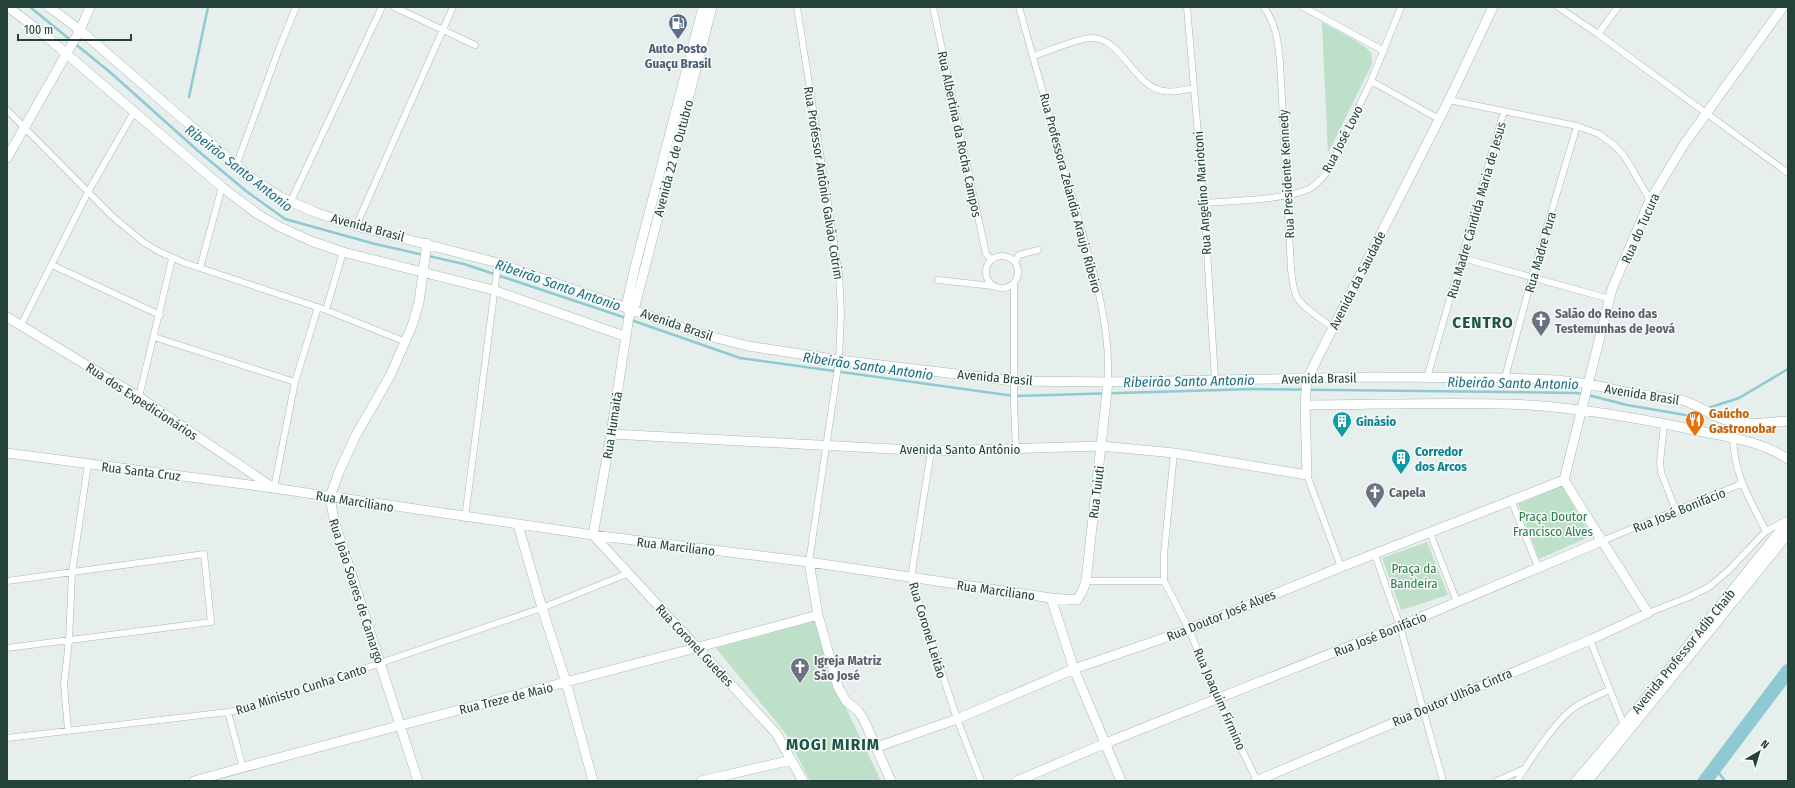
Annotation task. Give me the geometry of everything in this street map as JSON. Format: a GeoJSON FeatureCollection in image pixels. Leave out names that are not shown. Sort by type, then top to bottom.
{"type":"FeatureCollection","features":[{"type":"Feature","properties":{"kind":"street"},"geometry":{"type":"LineString","coordinates":[[8,7],[67,51],[134,112],[222,187],[256,213],[278,226],[311,241],[343,252],[424,268],[494,285],[625,332]]}},
{"type":"Feature","properties":{"kind":"street","name":"Avenida Brasil"},"geometry":{"type":"LineString","coordinates":[[49,7],[236,166],[266,188],[290,202],[356,226],[497,266],[629,312],[701,334],[748,346],[838,364],[1014,385],[1107,386],[1216,379],[1306,382],[1427,378],[1505,378],[1556,380],[1630,393],[1670,397],[1695,404],[1714,416],[1745,424],[1788,421]]}},
{"type":"Feature","properties":{"kind":"street"},"geometry":{"type":"LineString","coordinates":[[7,158],[79,31],[90,7]]}},
{"type":"Feature","properties":{"kind":"street"},"geometry":{"type":"LineString","coordinates":[[236,166],[296,7]]}},
{"type":"Feature","properties":{"kind":"street"},"geometry":{"type":"LineString","coordinates":[[290,202],[382,7]]}},
{"type":"Feature","properties":{"kind":"street"},"geometry":{"type":"LineString","coordinates":[[394,7],[475,45]]}},
{"type":"Feature","properties":{"kind":"street"},"geometry":{"type":"LineString","coordinates":[[356,226],[453,7]]}},
{"type":"Feature","properties":{"kind":"street","name":"Avenida 22 de Outubro"},"geometry":{"type":"LineString","coordinates":[[629,312],[703,7]]}},
{"type":"Feature","properties":{"kind":"street","name":"Avenida 22 de Outubro"},"geometry":{"type":"LineString","coordinates":[[629,312],[712,7]]}},
{"type":"Feature","properties":{"kind":"street","name":"Rua Professor Antônio Galvão Cotrim"},"geometry":{"type":"LineString","coordinates":[[797,7],[839,274],[841,312],[838,364],[809,562]]}},
{"type":"Feature","properties":{"kind":"street","name":"Rua Albertina da Rocha Campos"},"geometry":{"type":"LineString","coordinates":[[933,7],[986,254],[991,259]]}},
{"type":"Feature","properties":{"kind":"street","name":"Rua Professora Zelandia Araujo Ribeiro"},"geometry":{"type":"LineString","coordinates":[[1019,7],[1034,56],[1098,292],[1106,327],[1108,346],[1107,386]]}},
{"type":"Feature","properties":{"kind":"street","name":"Rua Angelino Mariotoni"},"geometry":{"type":"LineString","coordinates":[[1187,7],[1204,203],[1216,379]]}},
{"type":"Feature","properties":{"kind":"street","name":"Rua Presidente Kennedy"},"geometry":{"type":"LineString","coordinates":[[1264,7],[1272,18],[1277,35],[1280,62],[1291,269],[1294,288],[1298,299],[1332,327]]}},
{"type":"Feature","properties":{"kind":"street"},"geometry":{"type":"LineString","coordinates":[[1303,7],[1384,51]]}},
{"type":"Feature","properties":{"kind":"street","name":"Rua José Lovo"},"geometry":{"type":"LineString","coordinates":[[1204,203],[1288,196],[1309,189],[1320,181],[1329,170],[1371,82],[1401,7]]}},
{"type":"Feature","properties":{"kind":"street","name":"Avenida da Saudade"},"geometry":{"type":"LineString","coordinates":[[1341,567],[1307,475],[1305,402],[1306,382],[1332,327],[1449,100],[1493,7]]}},
{"type":"Feature","properties":{"kind":"street"},"geometry":{"type":"LineString","coordinates":[[1558,7],[1598,34],[1788,173]]}},
{"type":"Feature","properties":{"kind":"street"},"geometry":{"type":"LineString","coordinates":[[1598,34],[1618,7]]}},
{"type":"Feature","properties":{"kind":"street","name":"Rua do Tucura"},"geometry":{"type":"LineString","coordinates":[[1564,480],[1612,289],[1650,200],[1685,143],[1783,7]]}},
{"type":"Feature","properties":{"kind":"street"},"geometry":{"type":"LineString","coordinates":[[1034,56],[1092,38],[1102,40],[1114,48],[1141,78],[1152,87],[1162,91],[1174,92],[1194,88]]}},
{"type":"Feature","properties":{"kind":"street"},"geometry":{"type":"LineString","coordinates":[[1371,82],[1439,119]]}},
{"type":"Feature","properties":{"kind":"street"},"geometry":{"type":"LineString","coordinates":[[1449,100],[1577,126],[1599,134],[1614,145],[1625,157],[1650,200]]}},
{"type":"Feature","properties":{"kind":"street"},"geometry":{"type":"LineString","coordinates":[[7,110],[88,192],[129,231],[152,248],[172,258],[318,307],[406,342]]}},
{"type":"Feature","properties":{"kind":"street","name":"Rua Madre Cãndida Maria de Jesus"},"geometry":{"type":"LineString","coordinates":[[1427,378],[1504,111]]}},
{"type":"Feature","properties":{"kind":"street"},"geometry":{"type":"LineString","coordinates":[[21,325],[88,192],[134,112]]}},
{"type":"Feature","properties":{"kind":"street","name":"Rua Madre Pura"},"geometry":{"type":"LineString","coordinates":[[1505,378],[1532,277],[1577,126]]}},
{"type":"Feature","properties":{"kind":"street"},"geometry":{"type":"LineString","coordinates":[[200,268],[222,187]]}},
{"type":"Feature","properties":{"kind":"street"},"geometry":{"type":"LineString","coordinates":[[330,497],[356,435],[390,376],[406,342],[419,302],[427,247]]}},
{"type":"Feature","properties":{"kind":"street"},"geometry":{"type":"LineString","coordinates":[[1015,262],[1019,255],[1038,250]]}},
{"type":"Feature","properties":{"kind":"street"},"geometry":{"type":"LineString","coordinates":[[326,310],[343,252]]}},
{"type":"Feature","properties":{"kind":"street"},"geometry":{"type":"LineString","coordinates":[[994,286],[989,282],[985,273],[988,263],[991,259],[1006,256],[1015,262],[1018,273],[1014,283],[1014,404],[1016,449]]}},
{"type":"Feature","properties":{"kind":"street"},"geometry":{"type":"LineString","coordinates":[[139,398],[160,315],[172,258]]}},
{"type":"Feature","properties":{"kind":"street"},"geometry":{"type":"LineString","coordinates":[[1462,258],[1610,299]]}},
{"type":"Feature","properties":{"kind":"street"},"geometry":{"type":"LineString","coordinates":[[52,265],[160,315]]}},
{"type":"Feature","properties":{"kind":"street"},"geometry":{"type":"LineString","coordinates":[[465,518],[497,266]]}},
{"type":"Feature","properties":{"kind":"street"},"geometry":{"type":"LineString","coordinates":[[938,280],[1004,288],[1014,283]]}},
{"type":"Feature","properties":{"kind":"street"},"geometry":{"type":"LineString","coordinates":[[274,488],[294,382],[318,307]]}},
{"type":"Feature","properties":{"kind":"street","name":"Rua Humaitá"},"geometry":{"type":"LineString","coordinates":[[593,536],[611,434],[629,312]]}},
{"type":"Feature","properties":{"kind":"street","name":"Rua dos Expedicionários"},"geometry":{"type":"LineString","coordinates":[[7,317],[139,398],[274,488]]}},
{"type":"Feature","properties":{"kind":"street"},"geometry":{"type":"LineString","coordinates":[[154,337],[294,382]]}},
{"type":"Feature","properties":{"kind":"street","name":"Rua Tuiuti"},"geometry":{"type":"LineString","coordinates":[[1077,600],[1083,590],[1086,580],[1107,386]]}},
{"type":"Feature","properties":{"kind":"street","name":"Avenida Brasil"},"geometry":{"type":"LineString","coordinates":[[1305,402],[1529,405],[1583,408],[1758,443],[1774,449],[1788,459]]}},
{"type":"Feature","properties":{"kind":"street"},"geometry":{"type":"LineString","coordinates":[[1664,424],[1660,462],[1661,472],[1676,511]]}},
{"type":"Feature","properties":{"kind":"street","name":"Avenida Santo Antônio"},"geometry":{"type":"LineString","coordinates":[[611,434],[931,451],[1101,446],[1174,453],[1307,475]]}},
{"type":"Feature","properties":{"kind":"street"},"geometry":{"type":"LineString","coordinates":[[1733,439],[1734,458],[1741,484],[1766,531]]}},
{"type":"Feature","properties":{"kind":"street","name":"Rua Coronel Leitão"},"geometry":{"type":"LineString","coordinates":[[931,451],[911,578],[957,719],[981,781]]}},
{"type":"Feature","properties":{"kind":"street","name":"Rua Santa Cruz"},"geometry":{"type":"LineString","coordinates":[[7,453],[274,488]]}},
{"type":"Feature","properties":{"kind":"street"},"geometry":{"type":"LineString","coordinates":[[1086,580],[1164,581],[1164,554],[1174,453]]}},
{"type":"Feature","properties":{"kind":"street"},"geometry":{"type":"LineString","coordinates":[[68,730],[64,685],[69,640],[72,573],[88,464]]}},
{"type":"Feature","properties":{"kind":"street"},"geometry":{"type":"LineString","coordinates":[[1564,480],[1648,613],[1689,597],[1709,586],[1728,571],[1766,531],[1788,520]]}},
{"type":"Feature","properties":{"kind":"street","name":"Rua Doutor José Alves"},"geometry":{"type":"LineString","coordinates":[[877,747],[957,719],[1074,669],[1189,629],[1341,567],[1564,480]]}},
{"type":"Feature","properties":{"kind":"street","name":"Rua José Bonifácio"},"geometry":{"type":"LineString","coordinates":[[1017,781],[1217,698],[1400,626],[1538,567],[1741,484]]}},
{"type":"Feature","properties":{"kind":"street","name":"Rua Marciliano"},"geometry":{"type":"LineString","coordinates":[[274,488],[465,518],[593,536],[809,562],[1051,598],[1077,600]]}},
{"type":"Feature","properties":{"kind":"street","name":"Rua João Soares de Camargo"},"geometry":{"type":"LineString","coordinates":[[330,497],[334,520],[418,781]]}},
{"type":"Feature","properties":{"kind":"street"},"geometry":{"type":"LineString","coordinates":[[1511,500],[1538,567]]}},
{"type":"Feature","properties":{"kind":"street","name":"Avenida Professor Adib Chaib"},"geometry":{"type":"LineString","coordinates":[[1576,781],[1624,725],[1788,520]]}},
{"type":"Feature","properties":{"kind":"street"},"geometry":{"type":"LineString","coordinates":[[518,525],[542,608],[566,682],[593,781]]}},
{"type":"Feature","properties":{"kind":"street"},"geometry":{"type":"LineString","coordinates":[[1430,533],[1456,602]]}},
{"type":"Feature","properties":{"kind":"street","name":"Avenida Professor Adib Chaib"},"geometry":{"type":"LineString","coordinates":[[1588,781],[1785,540],[1788,534]]}},
{"type":"Feature","properties":{"kind":"street","name":"Rua Coronel Guedes"},"geometry":{"type":"LineString","coordinates":[[593,536],[698,647],[776,733],[803,781]]}},
{"type":"Feature","properties":{"kind":"street"},"geometry":{"type":"LineString","coordinates":[[7,581],[204,554],[211,622],[7,648]]}},
{"type":"Feature","properties":{"kind":"street"},"geometry":{"type":"LineString","coordinates":[[1375,555],[1400,626],[1443,781]]}},
{"type":"Feature","properties":{"kind":"street"},"geometry":{"type":"LineString","coordinates":[[809,562],[818,615],[840,691],[846,701],[858,711],[877,747],[891,781]]}},
{"type":"Feature","properties":{"kind":"street","name":"Rua Ministro Cunha Canto"},"geometry":{"type":"LineString","coordinates":[[7,738],[228,712],[248,708],[542,608],[629,573]]}},
{"type":"Feature","properties":{"kind":"street","name":"Rua Joaquim Firmino"},"geometry":{"type":"LineString","coordinates":[[1164,581],[1189,629],[1217,698],[1257,781]]}},
{"type":"Feature","properties":{"kind":"street"},"geometry":{"type":"LineString","coordinates":[[1051,598],[1074,669],[1121,781]]}},
{"type":"Feature","properties":{"kind":"street","name":"Rua Doutor Ulhôa Cintra"},"geometry":{"type":"LineString","coordinates":[[1257,781],[1590,640],[1648,613]]}},
{"type":"Feature","properties":{"kind":"street","name":"Rua Treze de Maio"},"geometry":{"type":"LineString","coordinates":[[194,781],[818,615]]}},
{"type":"Feature","properties":{"kind":"street"},"geometry":{"type":"LineString","coordinates":[[1590,640],[1624,725]]}},
{"type":"Feature","properties":{"kind":"street"},"geometry":{"type":"LineString","coordinates":[[1518,781],[1524,769],[1571,710],[1583,702],[1609,690]]}},
{"type":"Feature","properties":{"kind":"street"},"geometry":{"type":"LineString","coordinates":[[228,712],[242,768]]}},
{"type":"Feature","properties":{"kind":"street"},"geometry":{"type":"LineString","coordinates":[[701,781],[791,760]]}},
{"type":"Feature","properties":{"kind":"street"},"geometry":{"type":"LineString","coordinates":[[1497,781],[1524,769]]}},
{"type":"Feature","properties":{"kind":"green space"},"geometry":{"type":"Polygon","coordinates":[[[1322,22],[1367,48],[1372,56],[1372,64],[1328,153],[1322,22]]]}},
{"type":"Feature","properties":{"kind":"green space","name":"Praça Doutor Francisco Alves"},"geometry":{"type":"Polygon","coordinates":[[[1562,486],[1591,536],[1539,559],[1518,504],[1562,486]]]}},
{"type":"Feature","properties":{"kind":"green space","name":"Praça da Bandeira"},"geometry":{"type":"Polygon","coordinates":[[[1427,542],[1448,595],[1401,610],[1382,558],[1427,542]]]}},
{"type":"Feature","properties":{"kind":"green space"},"geometry":{"type":"Polygon","coordinates":[[[815,621],[842,700],[881,781],[810,781],[786,734],[716,648],[815,621]]]}},
{"type":"Feature","properties":{"kind":"waterway","name":"Ribeirão Santo Antonio"},"geometry":{"type":"LineString","coordinates":[[30,7],[111,73],[197,150],[246,191],[285,219],[375,244],[464,264],[626,318]]}},
{"type":"Feature","properties":{"kind":"waterway"},"geometry":{"type":"LineString","coordinates":[[189,97],[208,7]]}},
{"type":"Feature","properties":{"kind":"waterway","name":"Ribeirão Santo Antonio"},"geometry":{"type":"LineString","coordinates":[[631,320],[740,358],[1014,396],[1255,389],[1583,394]]}},
{"type":"Feature","properties":{"kind":"waterway","name":"Ribeirão Santo Antonio"},"geometry":{"type":"LineString","coordinates":[[1708,408],[1739,398],[1788,369]]}},
{"type":"Feature","properties":{"kind":"waterway","name":"Ribeirão Santo Antonio"},"geometry":{"type":"LineString","coordinates":[[1588,395],[1627,405],[1691,416],[1702,411]]}},
{"type":"Feature","properties":{"kind":"waterway"},"geometry":{"type":"LineString","coordinates":[[1705,781],[1788,671]]}},
{"type":"Feature","properties":{"kind":"waterway"},"geometry":{"type":"LineString","coordinates":[[1715,768],[1725,781]]}},
{"type":"Feature","properties":{"kind":"place","name":"Auto Posto Guaçu Brasil"},"geometry":{"type":"Point","coordinates":[678,40]}},
{"type":"Feature","properties":{"kind":"place","name":"Salão do Reino das Testemunhas de Jeová"},"geometry":{"type":"Point","coordinates":[1541,337]}},
{"type":"Feature","properties":{"kind":"place","name":"Gaúcho Gastronobar"},"geometry":{"type":"Point","coordinates":[1695,437]}},
{"type":"Feature","properties":{"kind":"place","name":"Ginásio"},"geometry":{"type":"Point","coordinates":[1342,438]}},
{"type":"Feature","properties":{"kind":"place","name":"Corredor dos Arcos"},"geometry":{"type":"Point","coordinates":[1401,475]}},
{"type":"Feature","properties":{"kind":"place","name":"Capela"},"geometry":{"type":"Point","coordinates":[1375,509]}},
{"type":"Feature","properties":{"kind":"place","name":"Igreja Matriz São José"},"geometry":{"type":"Point","coordinates":[800,684]}},
{"type":"Feature","properties":{"kind":"district","name":"CENTRO"},"geometry":{"type":"Point","coordinates":[1483,322]}},
{"type":"Feature","properties":{"kind":"district","name":"MOGI MIRIM"},"geometry":{"type":"Point","coordinates":[833,744]}}]}
